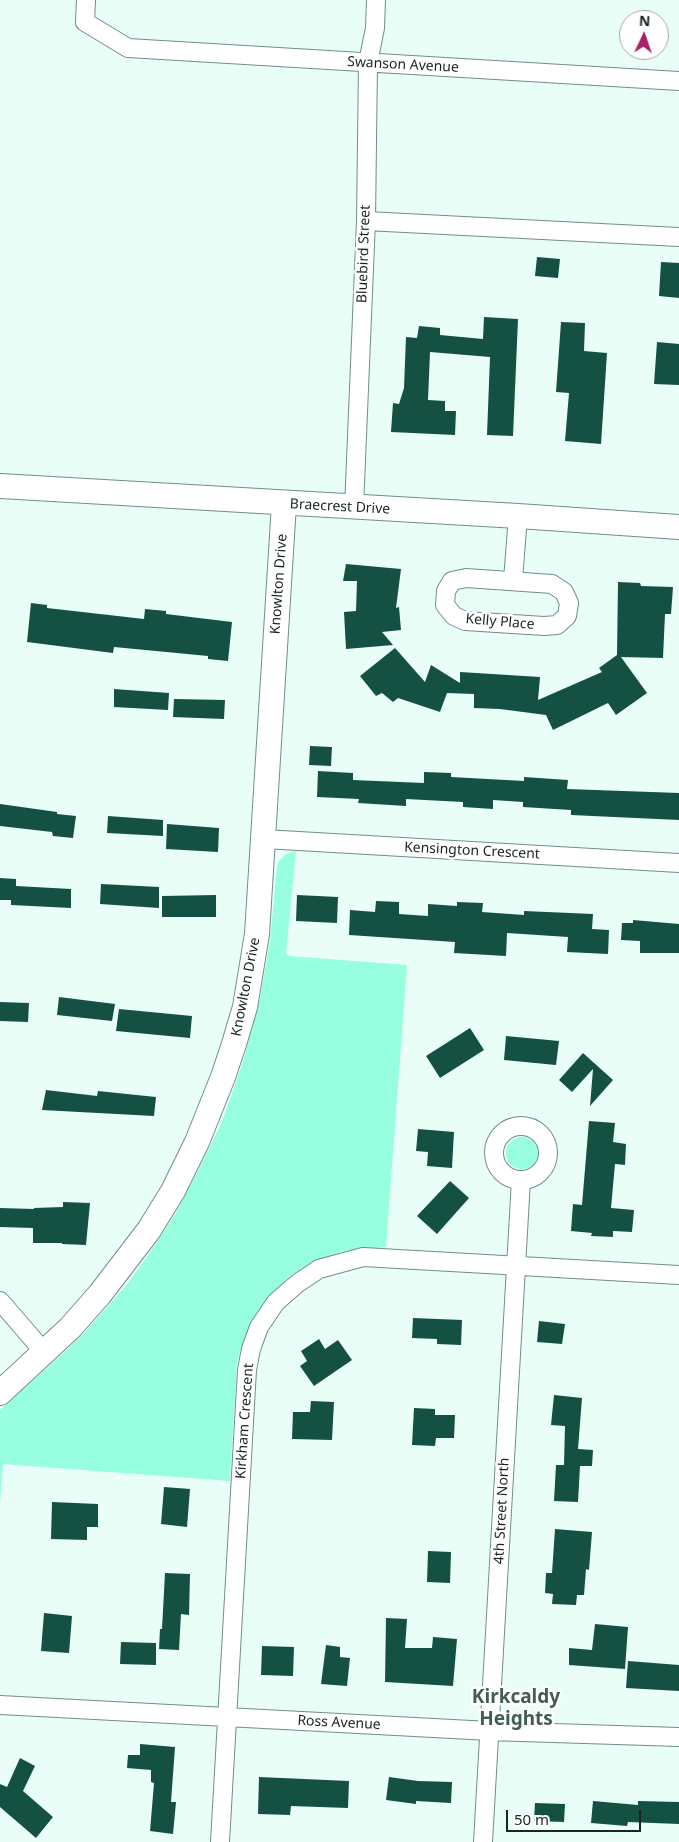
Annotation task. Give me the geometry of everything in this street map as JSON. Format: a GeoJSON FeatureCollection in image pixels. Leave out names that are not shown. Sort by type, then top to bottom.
{"type":"FeatureCollection","features":[{"type":"Feature","properties":{"kind":"street","name":"Swanson Avenue"},"geometry":{"type":"LineString","coordinates":[[86,0],[85,22],[128,48],[679,81]]}},
{"type":"Feature","properties":{"kind":"street","name":"Bluebird Street"},"geometry":{"type":"LineString","coordinates":[[354,508],[366,221],[368,63],[375,28],[376,0]]}},
{"type":"Feature","properties":{"kind":"street"},"geometry":{"type":"LineString","coordinates":[[366,221],[679,237]]}},
{"type":"Feature","properties":{"kind":"street","name":"Braecrest Drive"},"geometry":{"type":"LineString","coordinates":[[0,486],[679,527]]}},
{"type":"Feature","properties":{"kind":"street","name":"Knowlton Drive"},"geometry":{"type":"LineString","coordinates":[[0,1393],[44,1352],[100,1294],[149,1230],[173,1191],[197,1142],[223,1077],[245,1007],[257,934],[284,504]]}},
{"type":"Feature","properties":{"kind":"street"},"geometry":{"type":"LineString","coordinates":[[513,580],[518,516]]}},
{"type":"Feature","properties":{"kind":"street","name":"Kelly Place"},"geometry":{"type":"LineString","coordinates":[[466,578],[513,580],[552,584],[564,592],[569,603],[567,616],[557,625],[544,626],[465,621],[454,616],[445,605],[446,591],[452,580],[466,578]]}},
{"type":"Feature","properties":{"kind":"street","name":"Kensington Crescent"},"geometry":{"type":"LineString","coordinates":[[264,839],[679,864]]}},
{"type":"Feature","properties":{"kind":"street","name":"4th Street North"},"geometry":{"type":"LineString","coordinates":[[483,1842],[521,1180]]}},
{"type":"Feature","properties":{"kind":"street","name":"Kirkham Crescent"},"geometry":{"type":"LineString","coordinates":[[220,1842],[247,1370],[251,1348],[259,1327],[276,1302],[298,1283],[319,1269],[342,1261],[363,1257],[679,1275]]}},
{"type":"Feature","properties":{"kind":"street"},"geometry":{"type":"LineString","coordinates":[[0,1301],[44,1352]]}},
{"type":"Feature","properties":{"kind":"street","name":"Ross Avenue"},"geometry":{"type":"LineString","coordinates":[[0,1705],[490,1731],[679,1737]]}},
{"type":"Feature","properties":{"kind":"green space"},"geometry":{"type":"Polygon","coordinates":[[[296,851],[286,954],[289,956],[407,965],[386,1247],[344,1251],[316,1261],[291,1275],[270,1295],[261,1307],[246,1334],[237,1362],[230,1481],[3,1464],[0,1503],[0,1410],[68,1349],[128,1283],[176,1213],[222,1122],[243,1062],[260,998],[270,941],[277,867],[279,861],[286,854],[296,851]]]}},
{"type":"Feature","properties":{"kind":"green space"},"geometry":{"type":"Polygon","coordinates":[[[522,1137],[528,1138],[533,1142],[537,1147],[537,1159],[533,1164],[528,1168],[522,1169],[516,1168],[511,1164],[507,1159],[506,1153],[507,1147],[511,1142],[516,1138],[522,1137]]]}},
{"type":"Feature","properties":{"kind":"building"},"geometry":{"type":"Polygon","coordinates":[[[537,257],[560,259],[558,278],[535,276],[537,257]]]}},
{"type":"Feature","properties":{"kind":"building"},"geometry":{"type":"Polygon","coordinates":[[[661,262],[679,263],[679,298],[659,296],[661,262]]]}},
{"type":"Feature","properties":{"kind":"building"},"geometry":{"type":"Polygon","coordinates":[[[484,317],[518,319],[513,436],[487,435],[490,357],[430,352],[428,400],[445,401],[445,411],[456,411],[455,435],[391,432],[393,403],[399,404],[404,388],[406,337],[417,338],[419,326],[440,328],[440,335],[483,339],[484,317]]]}},
{"type":"Feature","properties":{"kind":"building"},"geometry":{"type":"Polygon","coordinates":[[[561,322],[585,323],[584,351],[607,353],[601,444],[565,441],[569,393],[556,392],[561,322]]]}},
{"type":"Feature","properties":{"kind":"building"},"geometry":{"type":"Polygon","coordinates":[[[657,342],[679,344],[679,385],[654,384],[657,342]]]}},
{"type":"Feature","properties":{"kind":"building"},"geometry":{"type":"Polygon","coordinates":[[[346,564],[401,569],[396,608],[399,607],[401,630],[382,632],[393,645],[346,649],[344,612],[356,611],[357,581],[343,581],[346,564]]]}},
{"type":"Feature","properties":{"kind":"building"},"geometry":{"type":"Polygon","coordinates":[[[618,582],[640,583],[641,586],[673,587],[671,614],[665,614],[663,658],[621,657],[647,693],[616,715],[608,703],[553,730],[546,715],[500,709],[474,708],[474,694],[447,693],[440,712],[398,698],[393,702],[382,693],[376,696],[360,676],[395,648],[425,682],[431,665],[460,683],[460,672],[540,677],[538,700],[602,672],[599,668],[617,655],[618,582]]]}},
{"type":"Feature","properties":{"kind":"building"},"geometry":{"type":"Polygon","coordinates":[[[31,603],[47,605],[47,608],[144,619],[145,609],[166,611],[166,614],[232,622],[228,661],[208,659],[208,656],[114,647],[113,653],[27,642],[31,603]]]}},
{"type":"Feature","properties":{"kind":"building"},"geometry":{"type":"Polygon","coordinates":[[[114,689],[169,693],[168,710],[114,707],[114,689]]]}},
{"type":"Feature","properties":{"kind":"building"},"geometry":{"type":"Polygon","coordinates":[[[174,699],[225,700],[224,719],[173,717],[174,699]]]}},
{"type":"Feature","properties":{"kind":"building"},"geometry":{"type":"Polygon","coordinates":[[[310,746],[332,747],[331,766],[309,765],[310,746]]]}},
{"type":"Feature","properties":{"kind":"building"},"geometry":{"type":"Polygon","coordinates":[[[318,771],[353,773],[353,780],[424,783],[424,772],[451,773],[451,777],[524,781],[524,777],[568,780],[567,789],[679,793],[679,820],[571,815],[571,810],[523,807],[523,802],[493,800],[493,809],[463,807],[463,802],[406,799],[406,806],[358,803],[359,799],[317,797],[318,771]]]}},
{"type":"Feature","properties":{"kind":"building"},"geometry":{"type":"Polygon","coordinates":[[[0,804],[76,816],[73,838],[53,836],[52,832],[0,826],[0,804]]]}},
{"type":"Feature","properties":{"kind":"building"},"geometry":{"type":"Polygon","coordinates":[[[108,816],[163,820],[163,836],[107,833],[108,816]]]}},
{"type":"Feature","properties":{"kind":"building"},"geometry":{"type":"Polygon","coordinates":[[[167,824],[219,828],[218,852],[166,849],[167,824]]]}},
{"type":"Feature","properties":{"kind":"building"},"geometry":{"type":"Polygon","coordinates":[[[0,878],[16,879],[16,886],[71,889],[71,908],[11,905],[11,900],[0,900],[0,878]]]}},
{"type":"Feature","properties":{"kind":"building"},"geometry":{"type":"Polygon","coordinates":[[[101,884],[159,887],[159,908],[100,904],[101,884]]]}},
{"type":"Feature","properties":{"kind":"building"},"geometry":{"type":"Polygon","coordinates":[[[216,895],[216,917],[162,917],[162,896],[216,895]]]}},
{"type":"Feature","properties":{"kind":"building"},"geometry":{"type":"Polygon","coordinates":[[[297,895],[338,897],[337,923],[296,921],[297,895]]]}},
{"type":"Feature","properties":{"kind":"building"},"geometry":{"type":"Polygon","coordinates":[[[376,901],[399,902],[399,914],[428,916],[428,904],[457,906],[457,902],[483,903],[482,912],[524,915],[524,911],[593,914],[592,929],[609,930],[608,954],[567,952],[568,937],[507,933],[506,956],[454,953],[455,942],[349,935],[350,910],[375,912],[376,901]]]}},
{"type":"Feature","properties":{"kind":"building"},"geometry":{"type":"Polygon","coordinates":[[[633,920],[679,924],[679,953],[640,953],[640,941],[621,940],[622,923],[633,923],[633,920]]]}},
{"type":"Feature","properties":{"kind":"building"},"geometry":{"type":"Polygon","coordinates":[[[59,997],[115,1004],[112,1021],[57,1015],[59,997]]]}},
{"type":"Feature","properties":{"kind":"building"},"geometry":{"type":"Polygon","coordinates":[[[0,1002],[29,1003],[28,1022],[0,1021],[0,1002]]]}},
{"type":"Feature","properties":{"kind":"building"},"geometry":{"type":"Polygon","coordinates":[[[119,1009],[192,1016],[190,1038],[116,1031],[119,1009]]]}},
{"type":"Feature","properties":{"kind":"building"},"geometry":{"type":"Polygon","coordinates":[[[470,1028],[484,1050],[440,1078],[426,1056],[470,1028]]]}},
{"type":"Feature","properties":{"kind":"building"},"geometry":{"type":"Polygon","coordinates":[[[506,1036],[559,1041],[556,1065],[504,1060],[506,1036]]]}},
{"type":"Feature","properties":{"kind":"building"},"geometry":{"type":"Polygon","coordinates":[[[583,1053],[613,1080],[590,1106],[593,1069],[572,1092],[559,1080],[583,1053]]]}},
{"type":"Feature","properties":{"kind":"building"},"geometry":{"type":"Polygon","coordinates":[[[46,1090],[97,1096],[98,1091],[156,1097],[154,1116],[42,1110],[46,1090]]]}},
{"type":"Feature","properties":{"kind":"building"},"geometry":{"type":"Polygon","coordinates":[[[589,1121],[615,1123],[613,1142],[626,1144],[625,1165],[615,1164],[611,1208],[634,1210],[632,1232],[613,1231],[613,1237],[591,1236],[592,1233],[571,1231],[573,1204],[582,1205],[589,1121]]]}},
{"type":"Feature","properties":{"kind":"building"},"geometry":{"type":"Polygon","coordinates":[[[418,1129],[454,1132],[452,1168],[427,1166],[428,1152],[416,1151],[418,1129]]]}},
{"type":"Feature","properties":{"kind":"building"},"geometry":{"type":"Polygon","coordinates":[[[450,1181],[469,1198],[437,1234],[417,1216],[450,1181]]]}},
{"type":"Feature","properties":{"kind":"building"},"geometry":{"type":"Polygon","coordinates":[[[63,1202],[90,1203],[86,1245],[33,1243],[33,1228],[0,1227],[0,1208],[34,1209],[63,1207],[63,1202]]]}},
{"type":"Feature","properties":{"kind":"building"},"geometry":{"type":"Polygon","coordinates":[[[413,1318],[462,1320],[461,1345],[437,1344],[437,1339],[412,1338],[413,1318]]]}},
{"type":"Feature","properties":{"kind":"building"},"geometry":{"type":"Polygon","coordinates":[[[539,1321],[565,1324],[562,1344],[537,1342],[539,1321]]]}},
{"type":"Feature","properties":{"kind":"building"},"geometry":{"type":"Polygon","coordinates":[[[319,1339],[325,1349],[338,1340],[352,1360],[314,1386],[300,1366],[307,1361],[301,1351],[319,1339]]]}},
{"type":"Feature","properties":{"kind":"building"},"geometry":{"type":"Polygon","coordinates":[[[554,1395],[582,1398],[578,1449],[593,1450],[592,1466],[580,1466],[578,1502],[554,1501],[556,1465],[564,1465],[565,1426],[551,1425],[554,1395]]]}},
{"type":"Feature","properties":{"kind":"building"},"geometry":{"type":"Polygon","coordinates":[[[311,1401],[334,1402],[332,1440],[292,1439],[293,1412],[310,1412],[311,1401]]]}},
{"type":"Feature","properties":{"kind":"building"},"geometry":{"type":"Polygon","coordinates":[[[414,1408],[435,1409],[435,1415],[455,1415],[454,1438],[436,1438],[435,1446],[412,1445],[414,1408]]]}},
{"type":"Feature","properties":{"kind":"building"},"geometry":{"type":"Polygon","coordinates":[[[164,1487],[190,1489],[187,1527],[161,1524],[164,1487]]]}},
{"type":"Feature","properties":{"kind":"building"},"geometry":{"type":"Polygon","coordinates":[[[52,1502],[98,1504],[98,1527],[87,1527],[87,1540],[51,1539],[52,1502]]]}},
{"type":"Feature","properties":{"kind":"building"},"geometry":{"type":"Polygon","coordinates":[[[555,1529],[592,1532],[589,1570],[586,1569],[584,1595],[577,1595],[576,1605],[552,1604],[553,1594],[545,1593],[546,1573],[552,1573],[555,1529]]]}},
{"type":"Feature","properties":{"kind":"building"},"geometry":{"type":"Polygon","coordinates":[[[428,1551],[451,1552],[450,1583],[427,1582],[428,1551]]]}},
{"type":"Feature","properties":{"kind":"building"},"geometry":{"type":"Polygon","coordinates":[[[165,1573],[190,1574],[189,1615],[181,1614],[179,1650],[159,1649],[165,1573]]]}},
{"type":"Feature","properties":{"kind":"building"},"geometry":{"type":"Polygon","coordinates":[[[44,1613],[72,1616],[69,1653],[41,1651],[44,1613]]]}},
{"type":"Feature","properties":{"kind":"building"},"geometry":{"type":"Polygon","coordinates":[[[386,1618],[407,1619],[405,1648],[432,1648],[433,1637],[457,1639],[453,1686],[385,1682],[386,1618]]]}},
{"type":"Feature","properties":{"kind":"building"},"geometry":{"type":"Polygon","coordinates":[[[595,1624],[628,1627],[625,1669],[569,1665],[569,1648],[592,1650],[595,1624]]]}},
{"type":"Feature","properties":{"kind":"building"},"geometry":{"type":"Polygon","coordinates":[[[121,1642],[156,1643],[156,1665],[120,1664],[121,1642]]]}},
{"type":"Feature","properties":{"kind":"building"},"geometry":{"type":"Polygon","coordinates":[[[326,1645],[340,1647],[340,1657],[350,1658],[347,1686],[321,1684],[326,1645]]]}},
{"type":"Feature","properties":{"kind":"building"},"geometry":{"type":"Polygon","coordinates":[[[262,1646],[294,1647],[293,1676],[261,1675],[262,1646]]]}},
{"type":"Feature","properties":{"kind":"building"},"geometry":{"type":"Polygon","coordinates":[[[628,1661],[679,1665],[679,1691],[626,1688],[628,1661]]]}},
{"type":"Feature","properties":{"kind":"building"},"geometry":{"type":"Polygon","coordinates":[[[140,1744],[175,1747],[171,1802],[176,1802],[173,1834],[150,1831],[154,1783],[151,1782],[151,1770],[127,1768],[128,1755],[140,1755],[140,1744]]]}},
{"type":"Feature","properties":{"kind":"building"},"geometry":{"type":"Polygon","coordinates":[[[20,1758],[35,1766],[23,1791],[53,1817],[36,1838],[0,1807],[0,1784],[7,1787],[20,1758]]]}},
{"type":"Feature","properties":{"kind":"building"},"geometry":{"type":"Polygon","coordinates":[[[259,1777],[349,1781],[348,1808],[291,1806],[290,1815],[258,1814],[259,1777]]]}},
{"type":"Feature","properties":{"kind":"building"},"geometry":{"type":"Polygon","coordinates":[[[389,1777],[418,1781],[452,1782],[451,1803],[416,1801],[416,1804],[386,1800],[389,1777]]]}},
{"type":"Feature","properties":{"kind":"building"},"geometry":{"type":"Polygon","coordinates":[[[593,1801],[638,1805],[638,1801],[679,1802],[679,1824],[628,1822],[627,1826],[591,1823],[593,1801]]]}},
{"type":"Feature","properties":{"kind":"building"},"geometry":{"type":"Polygon","coordinates":[[[535,1803],[565,1804],[564,1822],[534,1821],[535,1803]]]}},
{"type":"Feature","properties":{"kind":"district","name":"Kirkcaldy Heights"},"geometry":{"type":"Point","coordinates":[516,1709]}}]}
